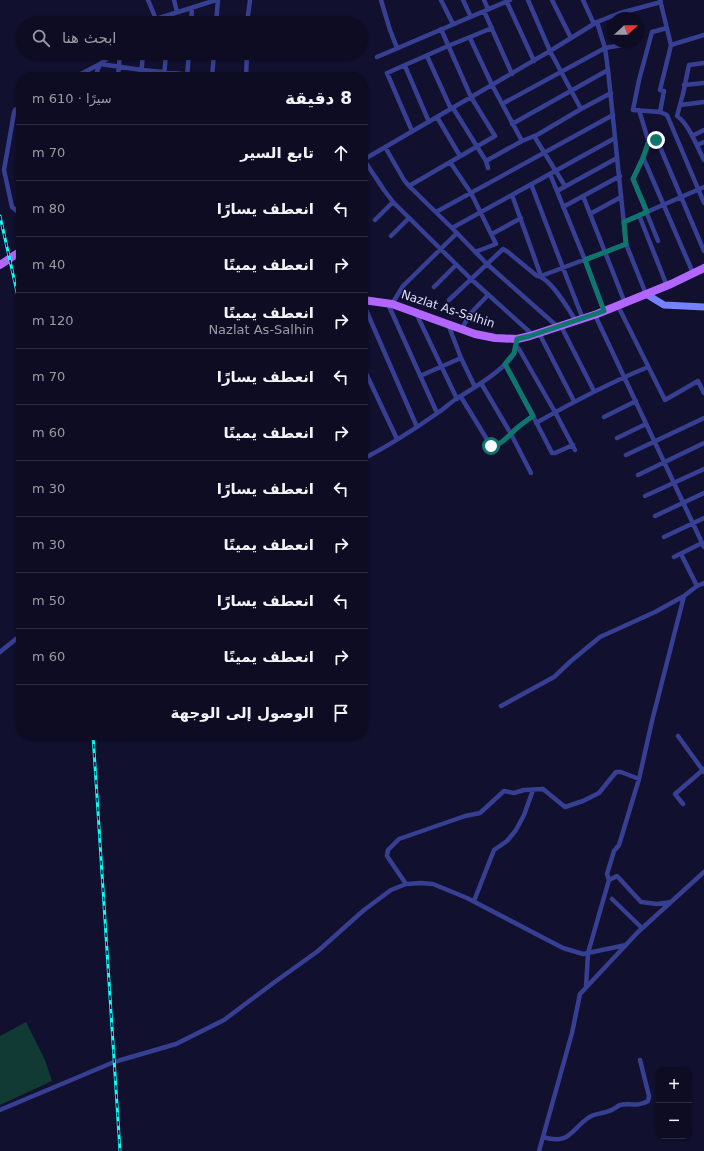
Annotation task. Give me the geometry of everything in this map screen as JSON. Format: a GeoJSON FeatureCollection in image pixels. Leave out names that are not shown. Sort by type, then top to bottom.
{"type":"FeatureCollection","features":[{"type":"Feature","properties":{"kind":"main road"},"geometry":{"type":"LineString","coordinates":[[0,265],[16,254]]}},
{"type":"Feature","properties":{"kind":"main road","name":"Nazlat As-Salhin"},"geometry":{"type":"LineString","coordinates":[[368,302],[390,304],[415,311],[475,334],[516,342],[559,326],[595,315],[667,286],[704,268]]}},
{"type":"Feature","properties":{"kind":"street"},"geometry":{"type":"LineString","coordinates":[[148,0],[154,16]]}},
{"type":"Feature","properties":{"kind":"street"},"geometry":{"type":"LineString","coordinates":[[174,0],[177,12]]}},
{"type":"Feature","properties":{"kind":"street"},"geometry":{"type":"LineString","coordinates":[[170,15],[217,0],[216,16]]}},
{"type":"Feature","properties":{"kind":"street"},"geometry":{"type":"LineString","coordinates":[[248,16],[250,0]]}},
{"type":"Feature","properties":{"kind":"street"},"geometry":{"type":"LineString","coordinates":[[381,0],[390,30],[398,48]]}},
{"type":"Feature","properties":{"kind":"street"},"geometry":{"type":"LineString","coordinates":[[441,0],[452,24]]}},
{"type":"Feature","properties":{"kind":"street"},"geometry":{"type":"LineString","coordinates":[[463,0],[471,17]]}},
{"type":"Feature","properties":{"kind":"street"},"geometry":{"type":"LineString","coordinates":[[484,0],[492,28],[512,74]]}},
{"type":"Feature","properties":{"kind":"street"},"geometry":{"type":"LineString","coordinates":[[377,57],[507,0],[534,61]]}},
{"type":"Feature","properties":{"kind":"street"},"geometry":{"type":"LineString","coordinates":[[528,0],[550,51],[581,109]]}},
{"type":"Feature","properties":{"kind":"street"},"geometry":{"type":"LineString","coordinates":[[552,0],[571,38]]}},
{"type":"Feature","properties":{"kind":"street"},"geometry":{"type":"LineString","coordinates":[[583,0],[596,23],[606,48],[626,244],[646,294],[664,305],[704,307]]}},
{"type":"Feature","properties":{"kind":"street"},"geometry":{"type":"LineString","coordinates":[[630,12],[661,1],[672,45],[660,90],[664,91],[660,112]]}},
{"type":"Feature","properties":{"kind":"street"},"geometry":{"type":"LineString","coordinates":[[191,16],[192,8]]}},
{"type":"Feature","properties":{"kind":"street"},"geometry":{"type":"LineString","coordinates":[[368,158],[512,74],[596,23],[608,19]]}},
{"type":"Feature","properties":{"kind":"street"},"geometry":{"type":"LineString","coordinates":[[412,131],[388,73],[492,28]]}},
{"type":"Feature","properties":{"kind":"street"},"geometry":{"type":"LineString","coordinates":[[667,28],[652,32],[639,80],[633,110],[660,112],[667,115],[704,203]]}},
{"type":"Feature","properties":{"kind":"street"},"geometry":{"type":"LineString","coordinates":[[409,186],[495,136],[471,97],[441,29]]}},
{"type":"Feature","properties":{"kind":"street"},"geometry":{"type":"LineString","coordinates":[[672,45],[704,35]]}},
{"type":"Feature","properties":{"kind":"street"},"geometry":{"type":"LineString","coordinates":[[470,38],[492,85],[522,141]]}},
{"type":"Feature","properties":{"kind":"street"},"geometry":{"type":"LineString","coordinates":[[502,104],[606,48]]}},
{"type":"Feature","properties":{"kind":"street"},"geometry":{"type":"LineString","coordinates":[[427,56],[452,109],[486,161],[488,168]]}},
{"type":"Feature","properties":{"kind":"street"},"geometry":{"type":"LineString","coordinates":[[85,72],[105,60]]}},
{"type":"Feature","properties":{"kind":"street"},"geometry":{"type":"LineString","coordinates":[[118,72],[119,60]]}},
{"type":"Feature","properties":{"kind":"street"},"geometry":{"type":"LineString","coordinates":[[142,70],[143,60]]}},
{"type":"Feature","properties":{"kind":"street"},"geometry":{"type":"LineString","coordinates":[[164,72],[165,60]]}},
{"type":"Feature","properties":{"kind":"street"},"geometry":{"type":"LineString","coordinates":[[187,72],[188,60]]}},
{"type":"Feature","properties":{"kind":"street"},"geometry":{"type":"LineString","coordinates":[[212,72],[213,60]]}},
{"type":"Feature","properties":{"kind":"street"},"geometry":{"type":"LineString","coordinates":[[246,72],[247,60]]}},
{"type":"Feature","properties":{"kind":"street"},"geometry":{"type":"LineString","coordinates":[[704,63],[689,66],[677,116],[681,118],[687,127],[704,160]]}},
{"type":"Feature","properties":{"kind":"street"},"geometry":{"type":"LineString","coordinates":[[100,64],[151,72]]}},
{"type":"Feature","properties":{"kind":"street"},"geometry":{"type":"LineString","coordinates":[[97,72],[100,64]]}},
{"type":"Feature","properties":{"kind":"street"},"geometry":{"type":"LineString","coordinates":[[405,66],[429,122]]}},
{"type":"Feature","properties":{"kind":"street"},"geometry":{"type":"LineString","coordinates":[[512,124],[608,70]]}},
{"type":"Feature","properties":{"kind":"street"},"geometry":{"type":"LineString","coordinates":[[684,85],[704,83]]}},
{"type":"Feature","properties":{"kind":"street"},"geometry":{"type":"LineString","coordinates":[[486,161],[611,93]]}},
{"type":"Feature","properties":{"kind":"street"},"geometry":{"type":"LineString","coordinates":[[680,105],[704,102]]}},
{"type":"Feature","properties":{"kind":"street"},"geometry":{"type":"LineString","coordinates":[[16,110],[14,113],[4,170],[12,207],[16,209]]}},
{"type":"Feature","properties":{"kind":"street"},"geometry":{"type":"LineString","coordinates":[[639,110],[648,143],[633,179],[658,241]]}},
{"type":"Feature","properties":{"kind":"street"},"geometry":{"type":"LineString","coordinates":[[436,212],[613,115]]}},
{"type":"Feature","properties":{"kind":"street"},"geometry":{"type":"LineString","coordinates":[[437,117],[460,156]]}},
{"type":"Feature","properties":{"kind":"street"},"geometry":{"type":"LineString","coordinates":[[692,136],[704,130]]}},
{"type":"Feature","properties":{"kind":"street"},"geometry":{"type":"LineString","coordinates":[[534,136],[566,186]]}},
{"type":"Feature","properties":{"kind":"street"},"geometry":{"type":"LineString","coordinates":[[452,228],[615,138]]}},
{"type":"Feature","properties":{"kind":"street"},"geometry":{"type":"LineString","coordinates":[[648,143],[656,140],[682,197],[704,251]]}},
{"type":"Feature","properties":{"kind":"street"},"geometry":{"type":"LineString","coordinates":[[697,145],[704,142]]}},
{"type":"Feature","properties":{"kind":"street"},"geometry":{"type":"LineString","coordinates":[[385,147],[409,186],[487,264],[559,326],[594,391]]}},
{"type":"Feature","properties":{"kind":"street"},"geometry":{"type":"LineString","coordinates":[[557,191],[617,158]]}},
{"type":"Feature","properties":{"kind":"street"},"geometry":{"type":"LineString","coordinates":[[643,158],[693,274]]}},
{"type":"Feature","properties":{"kind":"street"},"geometry":{"type":"LineString","coordinates":[[450,162],[471,193],[496,244],[475,252]]}},
{"type":"Feature","properties":{"kind":"street"},"geometry":{"type":"LineString","coordinates":[[368,166],[393,202],[471,279],[536,334],[574,401]]}},
{"type":"Feature","properties":{"kind":"street"},"geometry":{"type":"LineString","coordinates":[[550,174],[604,311]]}},
{"type":"Feature","properties":{"kind":"street"},"geometry":{"type":"LineString","coordinates":[[564,207],[620,176]]}},
{"type":"Feature","properties":{"kind":"street"},"geometry":{"type":"LineString","coordinates":[[531,184],[563,268],[580,320]]}},
{"type":"Feature","properties":{"kind":"street"},"geometry":{"type":"LineString","coordinates":[[624,222],[704,187]]}},
{"type":"Feature","properties":{"kind":"street"},"geometry":{"type":"LineString","coordinates":[[512,195],[541,276],[556,291],[580,320]]}},
{"type":"Feature","properties":{"kind":"street"},"geometry":{"type":"LineString","coordinates":[[583,196],[605,252],[622,304],[648,367],[665,400],[698,381],[704,393]]}},
{"type":"Feature","properties":{"kind":"street"},"geometry":{"type":"LineString","coordinates":[[590,214],[621,197]]}},
{"type":"Feature","properties":{"kind":"street"},"geometry":{"type":"LineString","coordinates":[[375,220],[393,202]]}},
{"type":"Feature","properties":{"kind":"street"},"geometry":{"type":"LineString","coordinates":[[639,216],[667,286]]}},
{"type":"Feature","properties":{"kind":"street"},"geometry":{"type":"LineString","coordinates":[[391,236],[409,218]]}},
{"type":"Feature","properties":{"kind":"street"},"geometry":{"type":"LineString","coordinates":[[492,234],[521,218]]}},
{"type":"Feature","properties":{"kind":"street"},"geometry":{"type":"LineString","coordinates":[[437,413],[390,304],[404,286],[457,233]]}},
{"type":"Feature","properties":{"kind":"street"},"geometry":{"type":"LineString","coordinates":[[449,300],[503,249],[537,276],[541,276],[626,244]]}},
{"type":"Feature","properties":{"kind":"street"},"geometry":{"type":"LineString","coordinates":[[434,287],[456,264]]}},
{"type":"Feature","properties":{"kind":"street"},"geometry":{"type":"LineString","coordinates":[[462,329],[469,315],[488,294]]}},
{"type":"Feature","properties":{"kind":"street"},"geometry":{"type":"LineString","coordinates":[[415,311],[459,398],[491,446],[495,446],[533,416]]}},
{"type":"Feature","properties":{"kind":"street"},"geometry":{"type":"LineString","coordinates":[[368,313],[417,426]]}},
{"type":"Feature","properties":{"kind":"street"},"geometry":{"type":"LineString","coordinates":[[595,315],[683,503],[703,542],[674,557]]}},
{"type":"Feature","properties":{"kind":"street"},"geometry":{"type":"LineString","coordinates":[[448,324],[461,358],[475,387]]}},
{"type":"Feature","properties":{"kind":"street"},"geometry":{"type":"LineString","coordinates":[[368,457],[481,383],[505,364],[514,353],[516,342]]}},
{"type":"Feature","properties":{"kind":"street"},"geometry":{"type":"LineString","coordinates":[[516,342],[576,450]]}},
{"type":"Feature","properties":{"kind":"street"},"geometry":{"type":"LineString","coordinates":[[420,376],[461,358]]}},
{"type":"Feature","properties":{"kind":"street"},"geometry":{"type":"LineString","coordinates":[[505,364],[552,453],[573,444]]}},
{"type":"Feature","properties":{"kind":"street"},"geometry":{"type":"LineString","coordinates":[[536,423],[594,391],[648,367]]}},
{"type":"Feature","properties":{"kind":"street"},"geometry":{"type":"LineString","coordinates":[[368,378],[397,439]]}},
{"type":"Feature","properties":{"kind":"street"},"geometry":{"type":"LineString","coordinates":[[481,383],[532,473]]}},
{"type":"Feature","properties":{"kind":"street"},"geometry":{"type":"LineString","coordinates":[[604,416],[636,401]]}},
{"type":"Feature","properties":{"kind":"street"},"geometry":{"type":"LineString","coordinates":[[626,455],[704,418]]}},
{"type":"Feature","properties":{"kind":"street"},"geometry":{"type":"LineString","coordinates":[[616,438],[646,424]]}},
{"type":"Feature","properties":{"kind":"street"},"geometry":{"type":"LineString","coordinates":[[638,475],[704,443]]}},
{"type":"Feature","properties":{"kind":"street"},"geometry":{"type":"LineString","coordinates":[[646,496],[704,469]]}},
{"type":"Feature","properties":{"kind":"street"},"geometry":{"type":"LineString","coordinates":[[655,516],[704,493]]}},
{"type":"Feature","properties":{"kind":"street"},"geometry":{"type":"LineString","coordinates":[[664,537],[704,518]]}},
{"type":"Feature","properties":{"kind":"street"},"geometry":{"type":"LineString","coordinates":[[681,554],[697,586]]}},
{"type":"Feature","properties":{"kind":"street"},"geometry":{"type":"LineString","coordinates":[[501,706],[554,677],[600,637],[655,612],[704,583]]}},
{"type":"Feature","properties":{"kind":"street"},"geometry":{"type":"LineString","coordinates":[[586,987],[588,953],[609,880],[607,874],[614,851],[619,845],[639,779],[684,596]]}},
{"type":"Feature","properties":{"kind":"street"},"geometry":{"type":"LineString","coordinates":[[0,652],[16,639]]}},
{"type":"Feature","properties":{"kind":"street"},"geometry":{"type":"LineString","coordinates":[[678,736],[704,770],[675,794],[683,804]]}},
{"type":"Feature","properties":{"kind":"street"},"geometry":{"type":"LineString","coordinates":[[406,884],[387,856],[388,850],[399,839],[466,816],[480,813],[504,791],[514,793],[524,790],[543,789],[565,807],[583,801],[598,793],[616,772],[621,772],[639,779]]}},
{"type":"Feature","properties":{"kind":"street"},"geometry":{"type":"LineString","coordinates":[[474,901],[494,850],[507,842],[516,830],[524,815],[533,790]]}},
{"type":"Feature","properties":{"kind":"street"},"geometry":{"type":"LineString","coordinates":[[539,1151],[572,1033],[580,994],[642,928],[704,872]]}},
{"type":"Feature","properties":{"kind":"street"},"geometry":{"type":"LineString","coordinates":[[609,880],[617,876],[641,902],[657,904],[671,902]]}},
{"type":"Feature","properties":{"kind":"street"},"geometry":{"type":"LineString","coordinates":[[0,1110],[114,1062],[176,1044],[224,1020],[318,951],[364,910],[391,890],[406,884],[434,884],[474,901],[563,948],[583,954],[626,944]]}},
{"type":"Feature","properties":{"kind":"street"},"geometry":{"type":"LineString","coordinates":[[612,899],[642,928]]}},
{"type":"Feature","properties":{"kind":"street"},"geometry":{"type":"LineString","coordinates":[[543,1137],[554,1140],[564,1138],[572,1134],[589,1117],[593,1115],[610,1111],[621,1105],[642,1105],[648,1101],[649,1096],[640,1060]]}},
{"type":"Feature","properties":{"kind":"green space"},"geometry":{"type":"Polygon","coordinates":[[[26,1022],[45,1060],[52,1081],[0,1105],[0,1036],[26,1022]]]}},
{"type":"Feature","properties":{"kind":"railway"},"geometry":{"type":"LineString","coordinates":[[0,216],[16,288]]}},
{"type":"Feature","properties":{"kind":"railway"},"geometry":{"type":"LineString","coordinates":[[93,740],[120,1151]]}},
{"type":"Feature","properties":{"kind":"route"},"geometry":{"type":"LineString","coordinates":[[491,446],[495,446],[500,443],[533,416],[505,364],[514,353],[517,339],[604,311],[585,260],[626,244],[624,222],[647,212],[633,179],[648,143],[656,140]]}}]}
